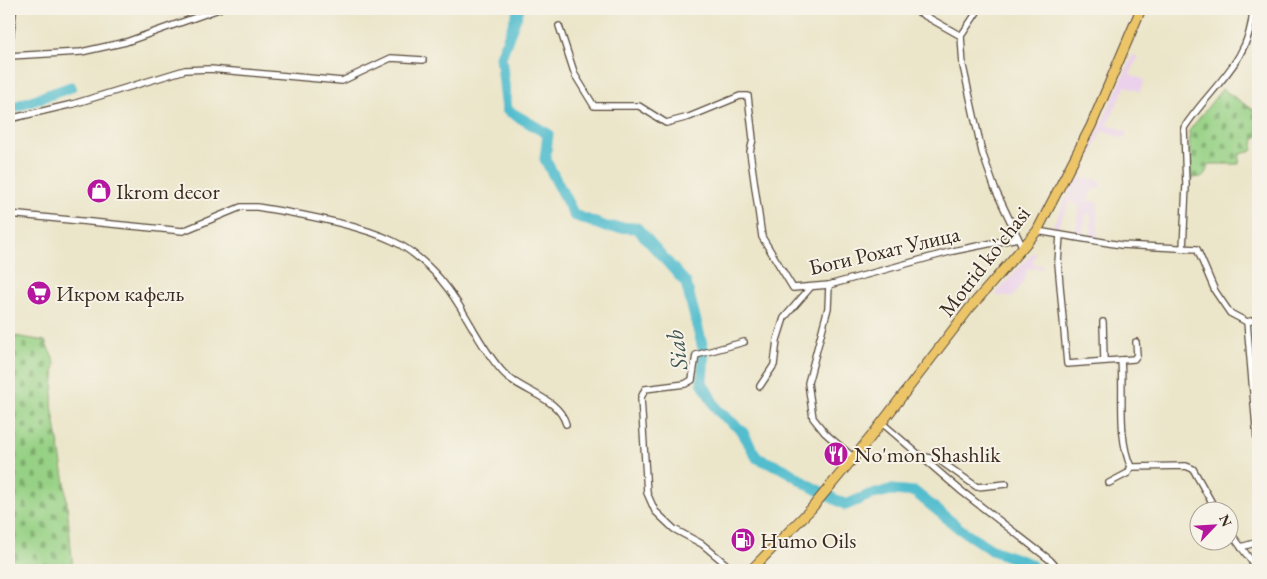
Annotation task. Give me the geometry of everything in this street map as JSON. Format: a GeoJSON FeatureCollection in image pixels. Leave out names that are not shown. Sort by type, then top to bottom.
{"type":"FeatureCollection","features":[{"type":"Feature","properties":{"kind":"main road"},"geometry":{"type":"LineString","coordinates":[[9,36],[12,9]]}},
{"type":"Feature","properties":{"kind":"main road","name":"Motrid ko'chasi"},"geometry":{"type":"LineString","coordinates":[[751,570],[811,510],[882,423],[969,309],[1037,231],[1091,126],[1142,9]]}},
{"type":"Feature","properties":{"kind":"street"},"geometry":{"type":"LineString","coordinates":[[9,56],[81,52],[126,42],[219,9]]}},
{"type":"Feature","properties":{"kind":"street"},"geometry":{"type":"LineString","coordinates":[[913,9],[961,36]]}},
{"type":"Feature","properties":{"kind":"street"},"geometry":{"type":"LineString","coordinates":[[978,9],[961,36],[963,66],[982,152],[995,189],[1023,248]]}},
{"type":"Feature","properties":{"kind":"street"},"geometry":{"type":"LineString","coordinates":[[1182,249],[1186,185],[1184,128],[1235,65],[1255,24],[1253,9]]}},
{"type":"Feature","properties":{"kind":"street","name":"Боги Рохат Улица"},"geometry":{"type":"LineString","coordinates":[[559,26],[575,75],[594,106],[639,106],[666,123],[689,117],[740,96],[748,96],[753,139],[750,152],[762,237],[792,288],[830,285],[953,251],[1018,238]]}},
{"type":"Feature","properties":{"kind":"street"},"geometry":{"type":"LineString","coordinates":[[9,119],[73,104],[185,70],[219,70],[342,81],[391,58],[423,60]]}},
{"type":"Feature","properties":{"kind":"street"},"geometry":{"type":"LineString","coordinates":[[9,214],[183,232],[241,207],[257,206],[377,234],[406,248],[429,268],[444,284],[502,372],[558,408],[566,424]]}},
{"type":"Feature","properties":{"kind":"street"},"geometry":{"type":"LineString","coordinates":[[1037,231],[1121,245],[1197,249],[1215,291],[1230,313],[1247,322],[1258,319]]}},
{"type":"Feature","properties":{"kind":"street"},"geometry":{"type":"LineString","coordinates":[[1060,235],[1058,263],[1067,364],[1134,359],[1137,355],[1136,342]]}},
{"type":"Feature","properties":{"kind":"street"},"geometry":{"type":"LineString","coordinates":[[830,285],[828,308],[808,383],[813,418],[825,433],[854,458]]}},
{"type":"Feature","properties":{"kind":"street"},"geometry":{"type":"LineString","coordinates":[[760,386],[774,365],[777,340],[784,318],[810,288]]}},
{"type":"Feature","properties":{"kind":"street"},"geometry":{"type":"LineString","coordinates":[[1104,322],[1104,361]]}},
{"type":"Feature","properties":{"kind":"street"},"geometry":{"type":"LineString","coordinates":[[1247,322],[1258,451]]}},
{"type":"Feature","properties":{"kind":"street"},"geometry":{"type":"LineString","coordinates":[[733,570],[702,544],[663,520],[655,510],[647,493],[642,392],[651,387],[685,384],[692,380],[696,355],[744,342]]}},
{"type":"Feature","properties":{"kind":"street"},"geometry":{"type":"LineString","coordinates":[[1122,360],[1122,411],[1127,459],[1131,467]]}},
{"type":"Feature","properties":{"kind":"street"},"geometry":{"type":"LineString","coordinates":[[882,423],[1008,529],[1050,560],[1059,570]]}},
{"type":"Feature","properties":{"kind":"street"},"geometry":{"type":"LineString","coordinates":[[919,455],[938,460],[977,487],[1006,484]]}},
{"type":"Feature","properties":{"kind":"street"},"geometry":{"type":"LineString","coordinates":[[1131,467],[1186,466],[1192,469],[1211,502]]}},
{"type":"Feature","properties":{"kind":"street"},"geometry":{"type":"LineString","coordinates":[[1109,483],[1128,473],[1131,467]]}},
{"type":"Feature","properties":{"kind":"street"},"geometry":{"type":"LineString","coordinates":[[1258,542],[1241,547],[1258,570]]}},
{"type":"Feature","properties":{"kind":"shaded area"},"geometry":{"type":"Polygon","coordinates":[[[1133,55],[1138,57],[1130,74],[1144,80],[1140,92],[1126,86],[1107,125],[1127,131],[1125,139],[1102,131],[1081,176],[1078,175],[1133,55]]]}},
{"type":"Feature","properties":{"kind":"shaded area"},"geometry":{"type":"Polygon","coordinates":[[[1076,178],[1101,180],[1101,189],[1094,188],[1087,201],[1097,202],[1098,238],[1091,237],[1091,215],[1087,214],[1082,236],[1075,235],[1080,207],[1070,201],[1058,225],[1060,228],[1058,231],[1053,226],[1076,178]]]}},
{"type":"Feature","properties":{"kind":"shaded area"},"geometry":{"type":"Polygon","coordinates":[[[1033,252],[1036,254],[1033,258],[1034,264],[1042,266],[1043,269],[1028,268],[1023,283],[1011,298],[1002,295],[999,297],[996,294],[1033,252]]]}},
{"type":"Feature","properties":{"kind":"green space"},"geometry":{"type":"Polygon","coordinates":[[[1222,89],[1258,113],[1258,136],[1254,139],[1252,151],[1240,154],[1239,164],[1210,164],[1203,177],[1191,178],[1189,131],[1222,89]]]}},
{"type":"Feature","properties":{"kind":"green space"},"geometry":{"type":"Polygon","coordinates":[[[9,335],[45,341],[55,363],[52,405],[65,483],[73,570],[9,570],[9,335]]]}},
{"type":"Feature","properties":{"kind":"waterway","name":"Siab"},"geometry":{"type":"LineString","coordinates":[[519,9],[501,57],[507,110],[548,134],[545,159],[574,215],[606,227],[637,228],[686,283],[704,352],[702,382],[717,410],[742,431],[757,458],[784,469],[810,486],[846,505],[869,495],[892,490],[915,492],[960,529],[992,550],[1030,564],[1035,570]]}},
{"type":"Feature","properties":{"kind":"waterway"},"geometry":{"type":"LineString","coordinates":[[9,109],[71,87]]}},
{"type":"Feature","properties":{"kind":"place","name":"Ikrom decor"},"geometry":{"type":"Point","coordinates":[99,191]}},
{"type":"Feature","properties":{"kind":"place","name":"Икром кафель"},"geometry":{"type":"Point","coordinates":[39,293]}},
{"type":"Feature","properties":{"kind":"place","name":"No'mon Shashlik"},"geometry":{"type":"Point","coordinates":[836,454]}},
{"type":"Feature","properties":{"kind":"place","name":"Humo Oils"},"geometry":{"type":"Point","coordinates":[743,540]}}]}
